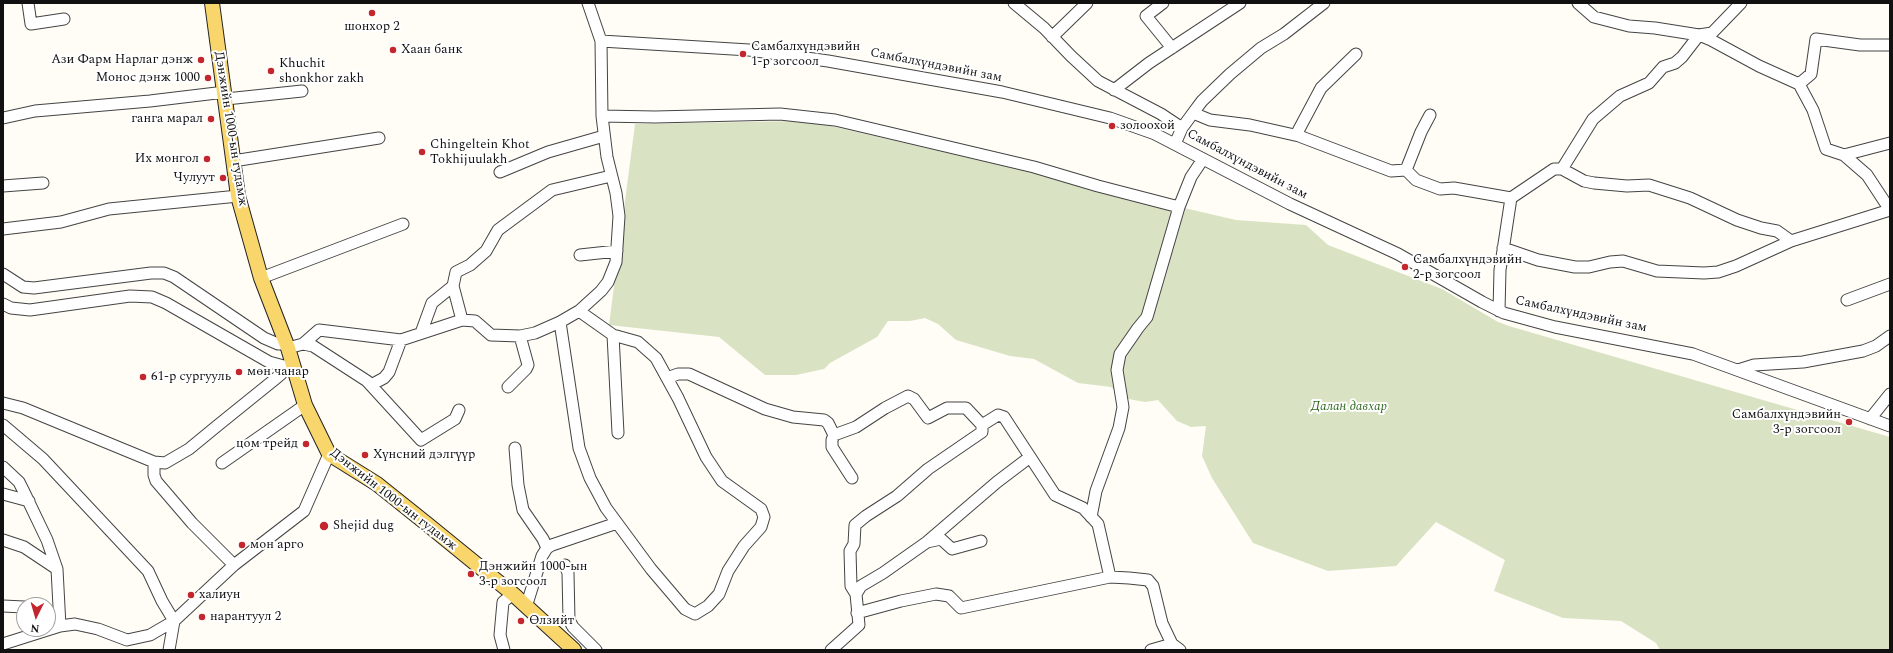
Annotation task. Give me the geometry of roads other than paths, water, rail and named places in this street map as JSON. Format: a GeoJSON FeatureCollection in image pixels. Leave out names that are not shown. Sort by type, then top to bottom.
{"type":"FeatureCollection","features":[{"type":"Feature","properties":{"kind":"main road","name":"Дэнжийн 1000-ын гудамж"},"geometry":{"type":"LineString","coordinates":[[212,3],[226,96],[238,196],[262,278],[287,346],[289,368],[329,454],[377,484],[513,594],[574,650]]}},
{"type":"Feature","properties":{"kind":"street"},"geometry":{"type":"LineString","coordinates":[[28,3],[31,24],[64,19]]}},
{"type":"Feature","properties":{"kind":"street"},"geometry":{"type":"LineString","coordinates":[[303,344],[316,332],[322,330],[401,340],[462,320],[475,321],[491,335],[520,336],[535,333],[560,322],[579,311],[601,291],[608,282],[614,267],[617,251],[619,216],[616,193],[611,176],[604,136],[600,41],[588,3]]}},
{"type":"Feature","properties":{"kind":"street"},"geometry":{"type":"LineString","coordinates":[[1014,3],[1052,37],[1086,71],[1114,90],[1161,114],[1182,128]]}},
{"type":"Feature","properties":{"kind":"street"},"geometry":{"type":"LineString","coordinates":[[1052,37],[1087,3]]}},
{"type":"Feature","properties":{"kind":"street"},"geometry":{"type":"LineString","coordinates":[[1163,3],[1146,16],[1172,48]]}},
{"type":"Feature","properties":{"kind":"street"},"geometry":{"type":"LineString","coordinates":[[1114,90],[1172,48],[1240,3]]}},
{"type":"Feature","properties":{"kind":"street"},"geometry":{"type":"LineString","coordinates":[[1175,144],[1182,128],[1193,113],[1230,74],[1261,48],[1284,34],[1324,3]]}},
{"type":"Feature","properties":{"kind":"street"},"geometry":{"type":"LineString","coordinates":[[1503,248],[1538,260],[1575,267],[1589,267],[1610,262],[1623,261],[1657,271],[1704,273],[1718,272],[1741,264],[1791,241],[1890,210],[1867,175],[1844,155],[1826,149],[1813,110],[1799,84],[1759,66],[1711,40],[1699,36],[1655,28],[1629,26],[1594,17],[1589,7],[1578,3]]}},
{"type":"Feature","properties":{"kind":"street"},"geometry":{"type":"LineString","coordinates":[[1562,169],[1593,119],[1620,96],[1649,83],[1663,67],[1675,63],[1682,57],[1699,36],[1712,32],[1741,3]]}},
{"type":"Feature","properties":{"kind":"street"},"geometry":{"type":"LineString","coordinates":[[1799,84],[1811,74],[1816,39],[1860,45],[1890,45]]}},
{"type":"Feature","properties":{"kind":"street","name":"Самбалхүндэвийн зам"},"geometry":{"type":"LineString","coordinates":[[600,41],[771,52],[914,75],[1091,112],[1155,134],[1320,219],[1398,254],[1499,311],[1549,326],[1680,350],[1890,426]]}},
{"type":"Feature","properties":{"kind":"street"},"geometry":{"type":"LineString","coordinates":[[1296,136],[1321,88],[1356,54]]}},
{"type":"Feature","properties":{"kind":"street"},"geometry":{"type":"LineString","coordinates":[[3,118],[35,111],[302,90]]}},
{"type":"Feature","properties":{"kind":"street"},"geometry":{"type":"LineString","coordinates":[[1193,113],[1210,120],[1250,125],[1296,136],[1391,171],[1406,170],[1416,180],[1440,189],[1454,188],[1511,198]]}},
{"type":"Feature","properties":{"kind":"street"},"geometry":{"type":"LineString","coordinates":[[602,116],[655,117],[780,114],[835,120],[1034,167],[1098,186],[1179,207]]}},
{"type":"Feature","properties":{"kind":"street"},"geometry":{"type":"LineString","coordinates":[[1406,170],[1421,132],[1430,115]]}},
{"type":"Feature","properties":{"kind":"street"},"geometry":{"type":"LineString","coordinates":[[500,172],[548,152],[604,136]]}},
{"type":"Feature","properties":{"kind":"street"},"geometry":{"type":"LineString","coordinates":[[233,161],[379,138]]}},
{"type":"Feature","properties":{"kind":"street"},"geometry":{"type":"LineString","coordinates":[[1844,155],[1890,143]]}},
{"type":"Feature","properties":{"kind":"street"},"geometry":{"type":"LineString","coordinates":[[1091,517],[1096,491],[1119,428],[1123,407],[1117,370],[1120,354],[1138,328],[1147,318],[1179,207],[1191,177],[1203,159]]}},
{"type":"Feature","properties":{"kind":"street"},"geometry":{"type":"LineString","coordinates":[[1499,311],[1500,270],[1511,198],[1544,174],[1554,169],[1562,169],[1584,181],[1594,184],[1627,186],[1649,184],[1690,198],[1722,215],[1761,228],[1777,231],[1791,241]]}},
{"type":"Feature","properties":{"kind":"street"},"geometry":{"type":"LineString","coordinates":[[462,320],[453,286],[456,272],[470,265],[486,251],[498,230],[552,190],[611,176]]}},
{"type":"Feature","properties":{"kind":"street"},"geometry":{"type":"LineString","coordinates":[[3,186],[43,183]]}},
{"type":"Feature","properties":{"kind":"street"},"geometry":{"type":"LineString","coordinates":[[3,229],[60,222],[109,209],[238,196]]}},
{"type":"Feature","properties":{"kind":"street"},"geometry":{"type":"LineString","coordinates":[[262,278],[403,224]]}},
{"type":"Feature","properties":{"kind":"street"},"geometry":{"type":"LineString","coordinates":[[580,255],[617,251]]}},
{"type":"Feature","properties":{"kind":"street"},"geometry":{"type":"LineString","coordinates":[[3,274],[23,287],[34,288],[151,273],[164,273],[174,277],[264,338],[287,346],[303,344],[318,349],[372,385],[421,440],[455,419],[459,410]]}},
{"type":"Feature","properties":{"kind":"street"},"geometry":{"type":"LineString","coordinates":[[1847,300],[1890,284]]}},
{"type":"Feature","properties":{"kind":"street"},"geometry":{"type":"LineString","coordinates":[[420,333],[432,303],[453,286]]}},
{"type":"Feature","properties":{"kind":"street"},"geometry":{"type":"LineString","coordinates":[[3,304],[10,308],[30,310],[130,296],[152,297],[166,302],[269,362],[289,368]]}},
{"type":"Feature","properties":{"kind":"street"},"geometry":{"type":"LineString","coordinates":[[560,322],[582,456],[596,489],[616,523],[651,569],[685,609],[695,614],[708,606],[719,594],[728,570],[744,546],[761,527],[764,517],[761,509],[722,481],[706,457],[656,358],[638,342],[613,336],[579,311]]}},
{"type":"Feature","properties":{"kind":"street"},"geometry":{"type":"LineString","coordinates":[[508,388],[528,365],[520,336]]}},
{"type":"Feature","properties":{"kind":"street"},"geometry":{"type":"LineString","coordinates":[[613,336],[618,433]]}},
{"type":"Feature","properties":{"kind":"street"},"geometry":{"type":"LineString","coordinates":[[1738,370],[1754,365],[1803,362],[1863,351],[1876,346],[1890,336]]}},
{"type":"Feature","properties":{"kind":"street"},"geometry":{"type":"LineString","coordinates":[[372,385],[384,378],[389,372],[401,340]]}},
{"type":"Feature","properties":{"kind":"street"},"geometry":{"type":"LineString","coordinates":[[3,403],[23,408],[154,462],[165,463],[189,449],[289,368]]}},
{"type":"Feature","properties":{"kind":"street"},"geometry":{"type":"LineString","coordinates":[[667,378],[678,374],[689,374],[765,409],[810,420],[824,420],[828,423],[834,435],[832,447],[852,478]]}},
{"type":"Feature","properties":{"kind":"street"},"geometry":{"type":"LineString","coordinates":[[1870,419],[1890,394]]}},
{"type":"Feature","properties":{"kind":"street"},"geometry":{"type":"LineString","coordinates":[[831,650],[858,625],[856,594],[852,586],[850,551],[854,544],[855,525],[897,496],[928,469],[982,432],[982,425],[966,408],[947,408],[928,418],[914,399],[908,396],[885,408],[856,427],[834,435]]}},
{"type":"Feature","properties":{"kind":"street"},"geometry":{"type":"LineString","coordinates":[[222,463],[305,405]]}},
{"type":"Feature","properties":{"kind":"street"},"geometry":{"type":"LineString","coordinates":[[982,425],[998,415],[1004,417],[1055,495],[1083,508],[1098,524],[1110,577]]}},
{"type":"Feature","properties":{"kind":"street"},"geometry":{"type":"LineString","coordinates":[[3,425],[43,460],[148,571],[162,601],[174,621],[169,650]]}},
{"type":"Feature","properties":{"kind":"street"},"geometry":{"type":"LineString","coordinates":[[515,448],[518,485],[523,510],[544,539],[547,548]]}},
{"type":"Feature","properties":{"kind":"street"},"geometry":{"type":"LineString","coordinates":[[3,644],[60,626],[75,624],[98,628],[127,640],[150,635],[174,621],[234,565],[304,511],[329,454]]}},
{"type":"Feature","properties":{"kind":"street"},"geometry":{"type":"LineString","coordinates":[[856,594],[861,586],[883,573],[927,542],[997,482],[1030,457]]}},
{"type":"Feature","properties":{"kind":"street"},"geometry":{"type":"LineString","coordinates":[[154,462],[154,475],[156,482],[192,523],[234,565]]}},
{"type":"Feature","properties":{"kind":"street"},"geometry":{"type":"LineString","coordinates":[[3,467],[19,482],[47,540],[57,569],[60,626]]}},
{"type":"Feature","properties":{"kind":"street"},"geometry":{"type":"LineString","coordinates":[[3,494],[29,502]]}},
{"type":"Feature","properties":{"kind":"street"},"geometry":{"type":"LineString","coordinates":[[526,607],[542,556],[547,548],[616,523]]}},
{"type":"Feature","properties":{"kind":"street"},"geometry":{"type":"LineString","coordinates":[[927,542],[941,539],[952,549],[981,541]]}},
{"type":"Feature","properties":{"kind":"street"},"geometry":{"type":"LineString","coordinates":[[3,540],[24,547],[57,569]]}},
{"type":"Feature","properties":{"kind":"street"},"geometry":{"type":"LineString","coordinates":[[565,565],[568,574],[569,620],[573,627],[596,650]]}},
{"type":"Feature","properties":{"kind":"street"},"geometry":{"type":"LineString","coordinates":[[857,613],[901,601],[936,594],[949,596],[961,608],[1110,577],[1148,580],[1153,586],[1162,623],[1176,647],[1151,650]]}},
{"type":"Feature","properties":{"kind":"street"},"geometry":{"type":"LineString","coordinates":[[504,650],[500,635],[503,602],[513,594]]}},
{"type":"Feature","properties":{"kind":"street"},"geometry":{"type":"LineString","coordinates":[[3,606],[16,607]]}},
{"type":"Feature","properties":{"kind":"street"},"geometry":{"type":"LineString","coordinates":[[56,622],[60,626]]}},
{"type":"Feature","properties":{"kind":"place","name":"шонхор 2"},"geometry":{"type":"Point","coordinates":[372,13]}},
{"type":"Feature","properties":{"kind":"place","name":"Хаан банк"},"geometry":{"type":"Point","coordinates":[393,50]}},
{"type":"Feature","properties":{"kind":"place","name":"Самбалхүндэвийн 1-р зогсоол"},"geometry":{"type":"Point","coordinates":[743,54]}},
{"type":"Feature","properties":{"kind":"place","name":"Ази Фарм Нарлаг дэнж"},"geometry":{"type":"Point","coordinates":[201,60]}},
{"type":"Feature","properties":{"kind":"place","name":"Khuchit shonkhor zakh"},"geometry":{"type":"Point","coordinates":[271,71]}},
{"type":"Feature","properties":{"kind":"place","name":"Монос дэнж 1000"},"geometry":{"type":"Point","coordinates":[208,78]}},
{"type":"Feature","properties":{"kind":"place","name":"ганга марал"},"geometry":{"type":"Point","coordinates":[211,119]}},
{"type":"Feature","properties":{"kind":"place","name":"золоохой"},"geometry":{"type":"Point","coordinates":[1112,126]}},
{"type":"Feature","properties":{"kind":"place","name":"Chingeltein Khot Tokhijuulakh"},"geometry":{"type":"Point","coordinates":[422,152]}},
{"type":"Feature","properties":{"kind":"place","name":"Их монгол"},"geometry":{"type":"Point","coordinates":[207,159]}},
{"type":"Feature","properties":{"kind":"place","name":"Чулуут"},"geometry":{"type":"Point","coordinates":[223,178]}},
{"type":"Feature","properties":{"kind":"place","name":"Самбалхүндэвийн 2-р зогсоол"},"geometry":{"type":"Point","coordinates":[1405,267]}},
{"type":"Feature","properties":{"kind":"place","name":"мөн чанар"},"geometry":{"type":"Point","coordinates":[239,372]}},
{"type":"Feature","properties":{"kind":"place","name":"61-р сургууль"},"geometry":{"type":"Point","coordinates":[143,377]}},
{"type":"Feature","properties":{"kind":"place","name":"Самбалхүндэвийн 3-р зогсоол"},"geometry":{"type":"Point","coordinates":[1849,422]}},
{"type":"Feature","properties":{"kind":"place","name":"цом трейд"},"geometry":{"type":"Point","coordinates":[306,444]}},
{"type":"Feature","properties":{"kind":"place","name":"Хүнсний дэлгүүр"},"geometry":{"type":"Point","coordinates":[365,455]}},
{"type":"Feature","properties":{"kind":"place","name":"Shejid dug"},"geometry":{"type":"Point","coordinates":[324,526]}},
{"type":"Feature","properties":{"kind":"place","name":"мон арго"},"geometry":{"type":"Point","coordinates":[242,545]}},
{"type":"Feature","properties":{"kind":"place","name":"Дэнжийн 1000-ын 3-р зогсоол"},"geometry":{"type":"Point","coordinates":[471,574]}},
{"type":"Feature","properties":{"kind":"place","name":"халиун"},"geometry":{"type":"Point","coordinates":[191,595]}},
{"type":"Feature","properties":{"kind":"place","name":"нарантуул 2"},"geometry":{"type":"Point","coordinates":[202,617]}},
{"type":"Feature","properties":{"kind":"place","name":"Өлзийт"},"geometry":{"type":"Point","coordinates":[521,621]}},
{"type":"Feature","properties":{"kind":"park label","name":"Далан давхар"},"geometry":{"type":"Point","coordinates":[1349,407]}}]}
